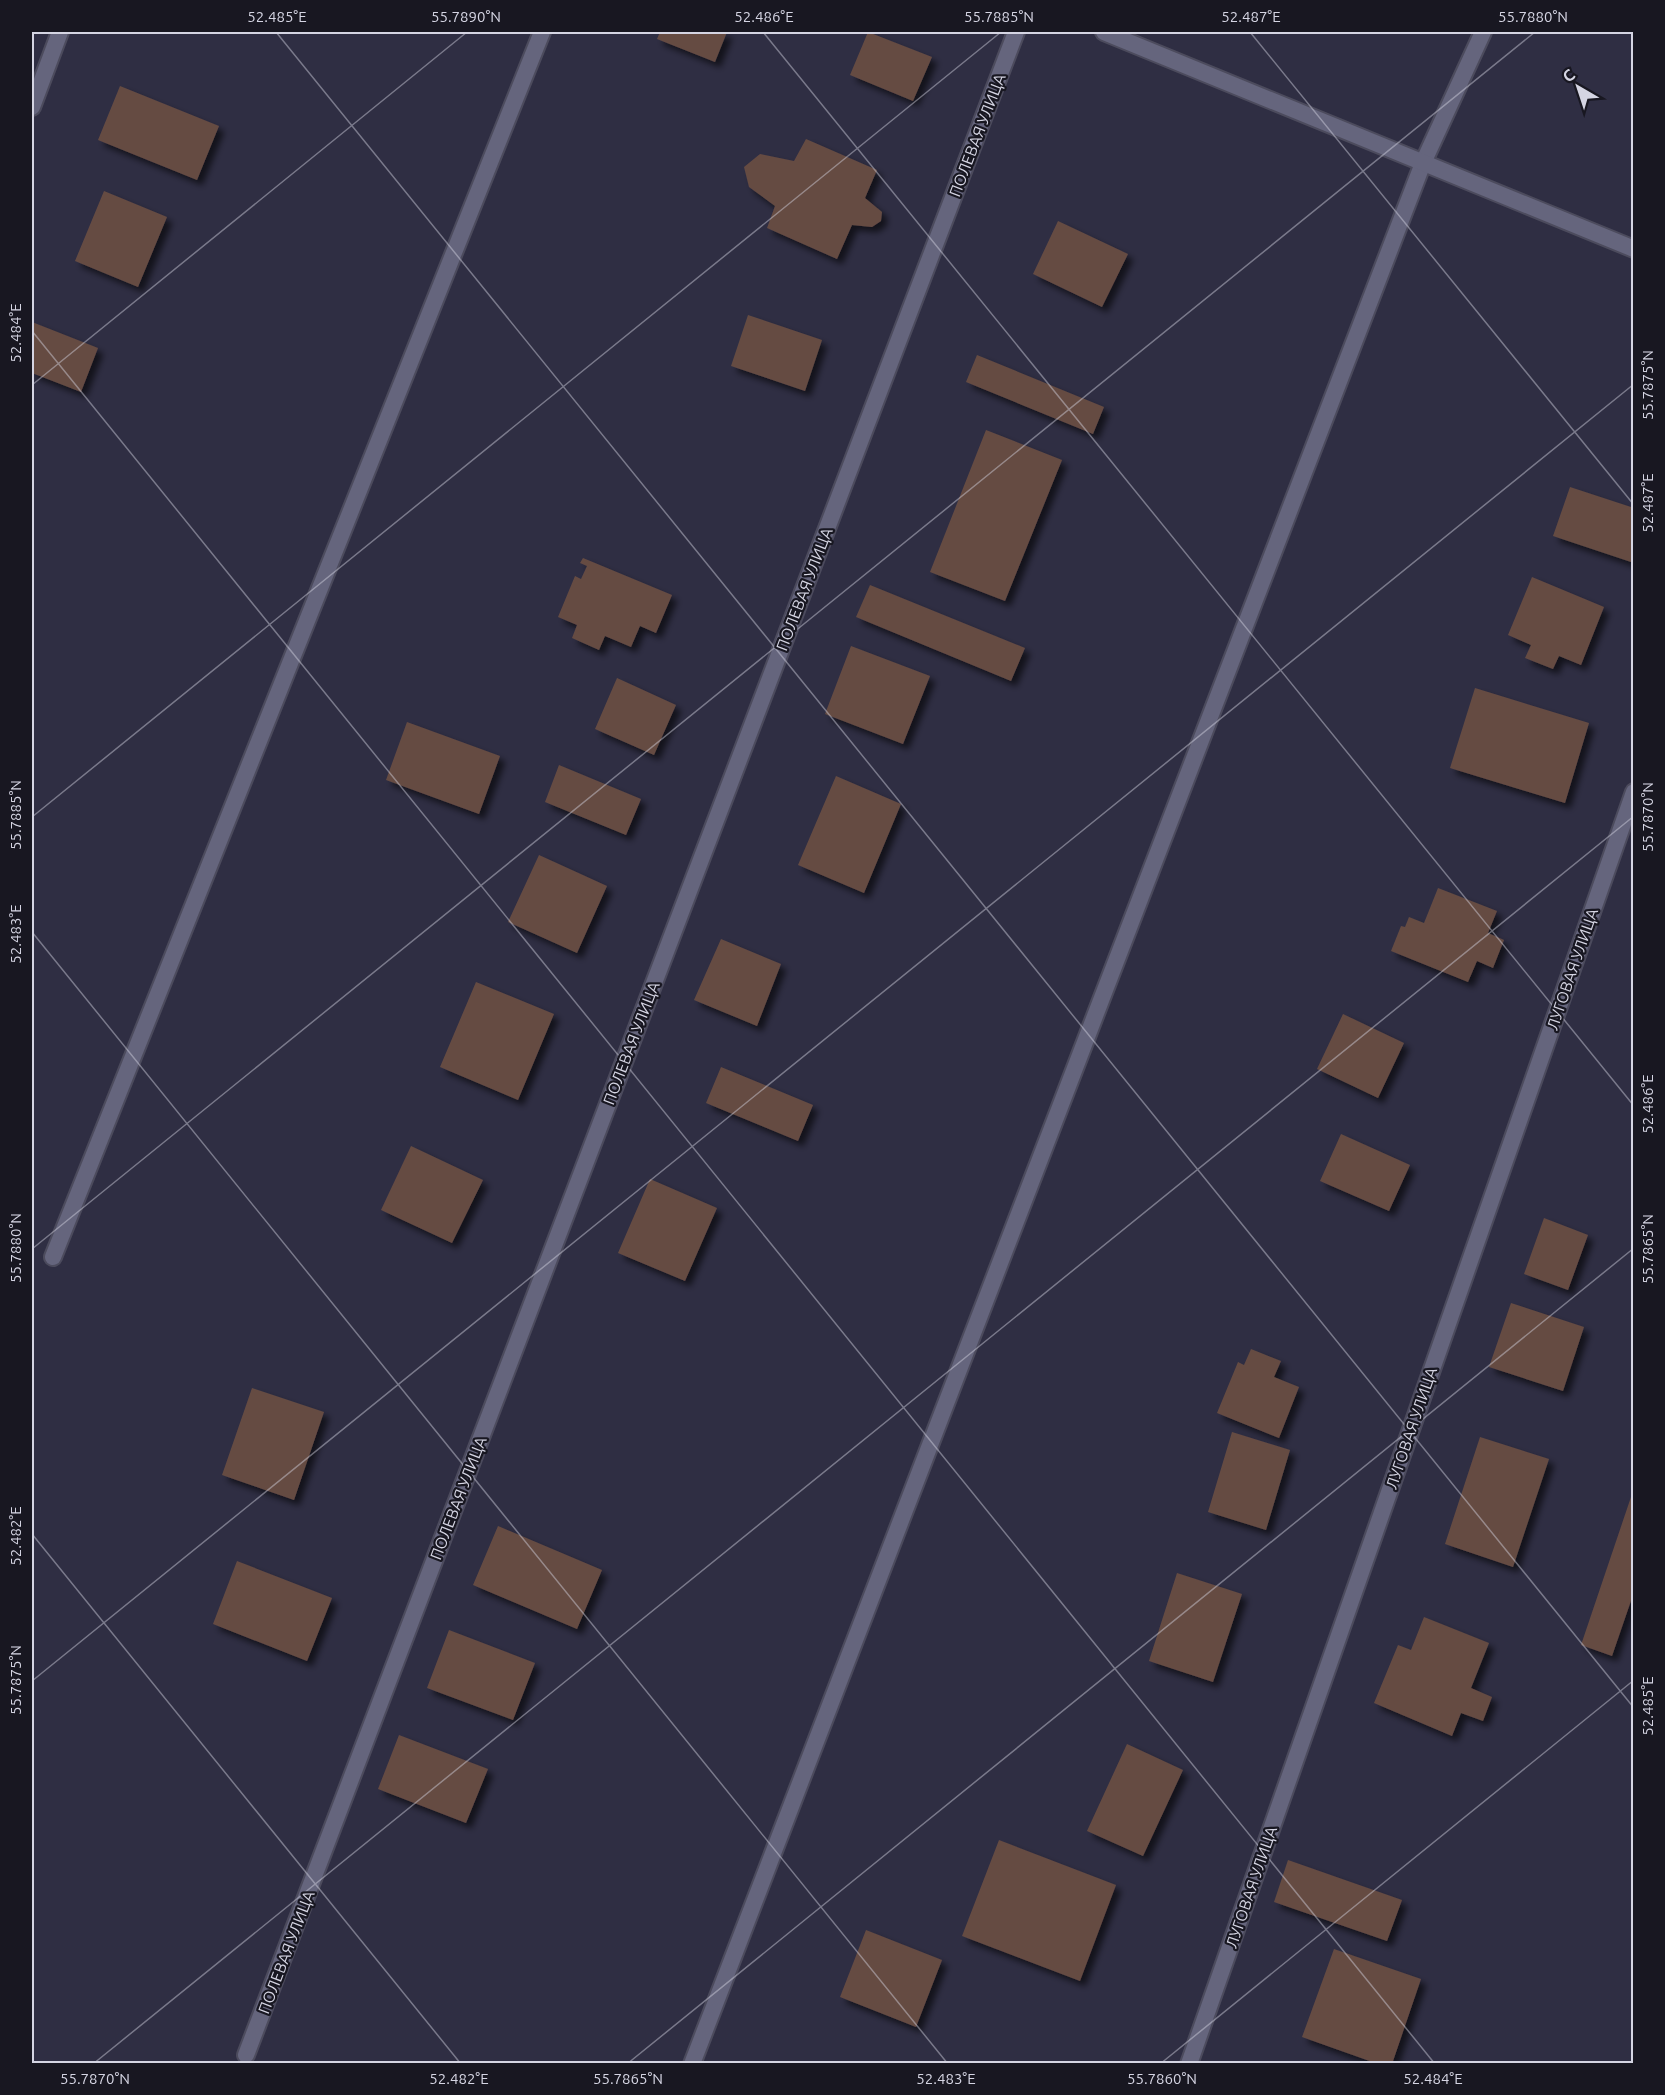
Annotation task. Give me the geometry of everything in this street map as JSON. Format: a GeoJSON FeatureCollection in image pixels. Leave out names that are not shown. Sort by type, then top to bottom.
{"type":"FeatureCollection","features":[{"type":"Feature","properties":{"kind":"street"},"geometry":{"type":"LineString","coordinates":[[32,107],[60,32]]}},
{"type":"Feature","properties":{"kind":"street"},"geometry":{"type":"LineString","coordinates":[[53,1257],[542,32]]}},
{"type":"Feature","properties":{"kind":"street","name":"ПОЛЕВАЯ УЛИЦА"},"geometry":{"type":"LineString","coordinates":[[246,2055],[1016,32]]}},
{"type":"Feature","properties":{"kind":"street"},"geometry":{"type":"LineString","coordinates":[[1104,32],[1634,249]]}},
{"type":"Feature","properties":{"kind":"street"},"geometry":{"type":"LineString","coordinates":[[692,2064],[1423,163],[1483,32]]}},
{"type":"Feature","properties":{"kind":"street","name":"ЛУГОВАЯ УЛИЦА"},"geometry":{"type":"LineString","coordinates":[[1189,2064],[1634,792]]}},
{"type":"Feature","properties":{"kind":"building"},"geometry":{"type":"Polygon","coordinates":[[[660,32],[727,32],[715,62],[657,39],[660,32]]]}},
{"type":"Feature","properties":{"kind":"building"},"geometry":{"type":"Polygon","coordinates":[[[868,32],[932,57],[913,101],[850,75],[868,32]]]}},
{"type":"Feature","properties":{"kind":"building"},"geometry":{"type":"Polygon","coordinates":[[[120,86],[219,126],[197,180],[98,140],[120,86]]]}},
{"type":"Feature","properties":{"kind":"building"},"geometry":{"type":"Polygon","coordinates":[[[806,139],[877,170],[865,198],[882,212],[881,221],[872,227],[852,225],[837,259],[767,228],[775,206],[749,187],[744,167],[760,154],[794,161],[806,139]]]}},
{"type":"Feature","properties":{"kind":"building"},"geometry":{"type":"Polygon","coordinates":[[[104,191],[167,217],[138,287],[75,261],[104,191]]]}},
{"type":"Feature","properties":{"kind":"building"},"geometry":{"type":"Polygon","coordinates":[[[1058,221],[1128,254],[1102,307],[1033,274],[1058,221]]]}},
{"type":"Feature","properties":{"kind":"building"},"geometry":{"type":"Polygon","coordinates":[[[748,315],[822,340],[805,391],[731,366],[748,315]]]}},
{"type":"Feature","properties":{"kind":"building"},"geometry":{"type":"Polygon","coordinates":[[[32,322],[98,348],[81,392],[32,373],[32,322]]]}},
{"type":"Feature","properties":{"kind":"building"},"geometry":{"type":"Polygon","coordinates":[[[977,355],[1104,407],[1093,434],[966,382],[977,355]]]}},
{"type":"Feature","properties":{"kind":"building"},"geometry":{"type":"Polygon","coordinates":[[[986,430],[1062,460],[1005,601],[930,572],[986,430]]]}},
{"type":"Feature","properties":{"kind":"building"},"geometry":{"type":"Polygon","coordinates":[[[1570,487],[1634,508],[1634,563],[1553,536],[1570,487]]]}},
{"type":"Feature","properties":{"kind":"building"},"geometry":{"type":"Polygon","coordinates":[[[583,558],[672,595],[656,633],[640,626],[631,647],[605,636],[599,650],[572,638],[577,625],[558,617],[575,576],[581,579],[587,566],[580,563],[583,558]]]}},
{"type":"Feature","properties":{"kind":"building"},"geometry":{"type":"Polygon","coordinates":[[[1532,577],[1604,607],[1581,665],[1559,656],[1553,669],[1525,658],[1531,645],[1508,635],[1532,577]]]}},
{"type":"Feature","properties":{"kind":"building"},"geometry":{"type":"Polygon","coordinates":[[[870,585],[1025,648],[1011,681],[856,617],[870,585]]]}},
{"type":"Feature","properties":{"kind":"building"},"geometry":{"type":"Polygon","coordinates":[[[851,646],[930,676],[903,744],[825,714],[851,646]]]}},
{"type":"Feature","properties":{"kind":"building"},"geometry":{"type":"Polygon","coordinates":[[[617,678],[676,705],[654,755],[595,729],[617,678]]]}},
{"type":"Feature","properties":{"kind":"building"},"geometry":{"type":"Polygon","coordinates":[[[1475,688],[1589,723],[1565,803],[1450,768],[1475,688]]]}},
{"type":"Feature","properties":{"kind":"building"},"geometry":{"type":"Polygon","coordinates":[[[407,722],[500,756],[479,814],[386,780],[407,722]]]}},
{"type":"Feature","properties":{"kind":"building"},"geometry":{"type":"Polygon","coordinates":[[[559,765],[641,799],[626,835],[545,802],[559,765]]]}},
{"type":"Feature","properties":{"kind":"building"},"geometry":{"type":"Polygon","coordinates":[[[836,776],[901,804],[864,893],[798,865],[836,776]]]}},
{"type":"Feature","properties":{"kind":"building"},"geometry":{"type":"Polygon","coordinates":[[[539,855],[607,886],[577,953],[508,922],[539,855]]]}},
{"type":"Feature","properties":{"kind":"building"},"geometry":{"type":"Polygon","coordinates":[[[1438,888],[1497,911],[1488,933],[1504,940],[1493,968],[1477,961],[1468,982],[1391,951],[1401,926],[1405,927],[1409,917],[1424,923],[1438,888]]]}},
{"type":"Feature","properties":{"kind":"building"},"geometry":{"type":"Polygon","coordinates":[[[721,939],[781,964],[757,1026],[694,1000],[721,939]]]}},
{"type":"Feature","properties":{"kind":"building"},"geometry":{"type":"Polygon","coordinates":[[[476,982],[554,1014],[518,1100],[440,1067],[476,982]]]}},
{"type":"Feature","properties":{"kind":"building"},"geometry":{"type":"Polygon","coordinates":[[[1343,1014],[1404,1043],[1378,1098],[1317,1069],[1343,1014]]]}},
{"type":"Feature","properties":{"kind":"building"},"geometry":{"type":"Polygon","coordinates":[[[721,1067],[813,1105],[798,1141],[706,1103],[721,1067]]]}},
{"type":"Feature","properties":{"kind":"building"},"geometry":{"type":"Polygon","coordinates":[[[1341,1134],[1410,1165],[1389,1211],[1320,1181],[1341,1134]]]}},
{"type":"Feature","properties":{"kind":"building"},"geometry":{"type":"Polygon","coordinates":[[[411,1146],[483,1180],[452,1243],[381,1210],[411,1146]]]}},
{"type":"Feature","properties":{"kind":"building"},"geometry":{"type":"Polygon","coordinates":[[[650,1179],[717,1208],[685,1281],[618,1253],[650,1179]]]}},
{"type":"Feature","properties":{"kind":"building"},"geometry":{"type":"Polygon","coordinates":[[[1544,1218],[1588,1235],[1568,1290],[1524,1274],[1544,1218]]]}},
{"type":"Feature","properties":{"kind":"building"},"geometry":{"type":"Polygon","coordinates":[[[1511,1303],[1584,1327],[1563,1391],[1489,1367],[1511,1303]]]}},
{"type":"Feature","properties":{"kind":"building"},"geometry":{"type":"Polygon","coordinates":[[[1251,1349],[1281,1361],[1274,1377],[1299,1387],[1279,1438],[1217,1413],[1238,1362],[1244,1365],[1251,1349]]]}},
{"type":"Feature","properties":{"kind":"building"},"geometry":{"type":"Polygon","coordinates":[[[252,1388],[324,1412],[294,1500],[222,1475],[252,1388]]]}},
{"type":"Feature","properties":{"kind":"building"},"geometry":{"type":"Polygon","coordinates":[[[1232,1432],[1290,1450],[1266,1530],[1208,1512],[1232,1432]]]}},
{"type":"Feature","properties":{"kind":"building"},"geometry":{"type":"Polygon","coordinates":[[[1480,1437],[1549,1459],[1513,1567],[1445,1544],[1480,1437]]]}},
{"type":"Feature","properties":{"kind":"building"},"geometry":{"type":"Polygon","coordinates":[[[1631,1497],[1634,1592],[1612,1656],[1581,1645],[1631,1497]]]}},
{"type":"Feature","properties":{"kind":"building"},"geometry":{"type":"Polygon","coordinates":[[[498,1526],[602,1570],[577,1629],[473,1585],[498,1526]]]}},
{"type":"Feature","properties":{"kind":"building"},"geometry":{"type":"Polygon","coordinates":[[[237,1561],[332,1598],[307,1661],[213,1624],[237,1561]]]}},
{"type":"Feature","properties":{"kind":"building"},"geometry":{"type":"Polygon","coordinates":[[[1177,1573],[1242,1594],[1213,1682],[1149,1661],[1177,1573]]]}},
{"type":"Feature","properties":{"kind":"building"},"geometry":{"type":"Polygon","coordinates":[[[1424,1617],[1489,1643],[1471,1688],[1492,1697],[1483,1721],[1461,1713],[1452,1736],[1374,1703],[1398,1645],[1411,1650],[1424,1617]]]}},
{"type":"Feature","properties":{"kind":"building"},"geometry":{"type":"Polygon","coordinates":[[[449,1630],[535,1663],[513,1720],[427,1688],[449,1630]]]}},
{"type":"Feature","properties":{"kind":"building"},"geometry":{"type":"Polygon","coordinates":[[[399,1735],[488,1769],[466,1823],[378,1789],[399,1735]]]}},
{"type":"Feature","properties":{"kind":"building"},"geometry":{"type":"Polygon","coordinates":[[[1127,1744],[1183,1770],[1143,1856],[1087,1831],[1127,1744]]]}},
{"type":"Feature","properties":{"kind":"building"},"geometry":{"type":"Polygon","coordinates":[[[999,1840],[1116,1885],[1080,1981],[962,1936],[999,1840]]]}},
{"type":"Feature","properties":{"kind":"building"},"geometry":{"type":"Polygon","coordinates":[[[1288,1860],[1402,1900],[1387,1941],[1274,1902],[1288,1860]]]}},
{"type":"Feature","properties":{"kind":"building"},"geometry":{"type":"Polygon","coordinates":[[[866,1930],[942,1960],[916,2027],[840,1997],[866,1930]]]}},
{"type":"Feature","properties":{"kind":"building"},"geometry":{"type":"Polygon","coordinates":[[[1334,1949],[1421,1979],[1392,2064],[1378,2064],[1302,2037],[1334,1949]]]}}]}
